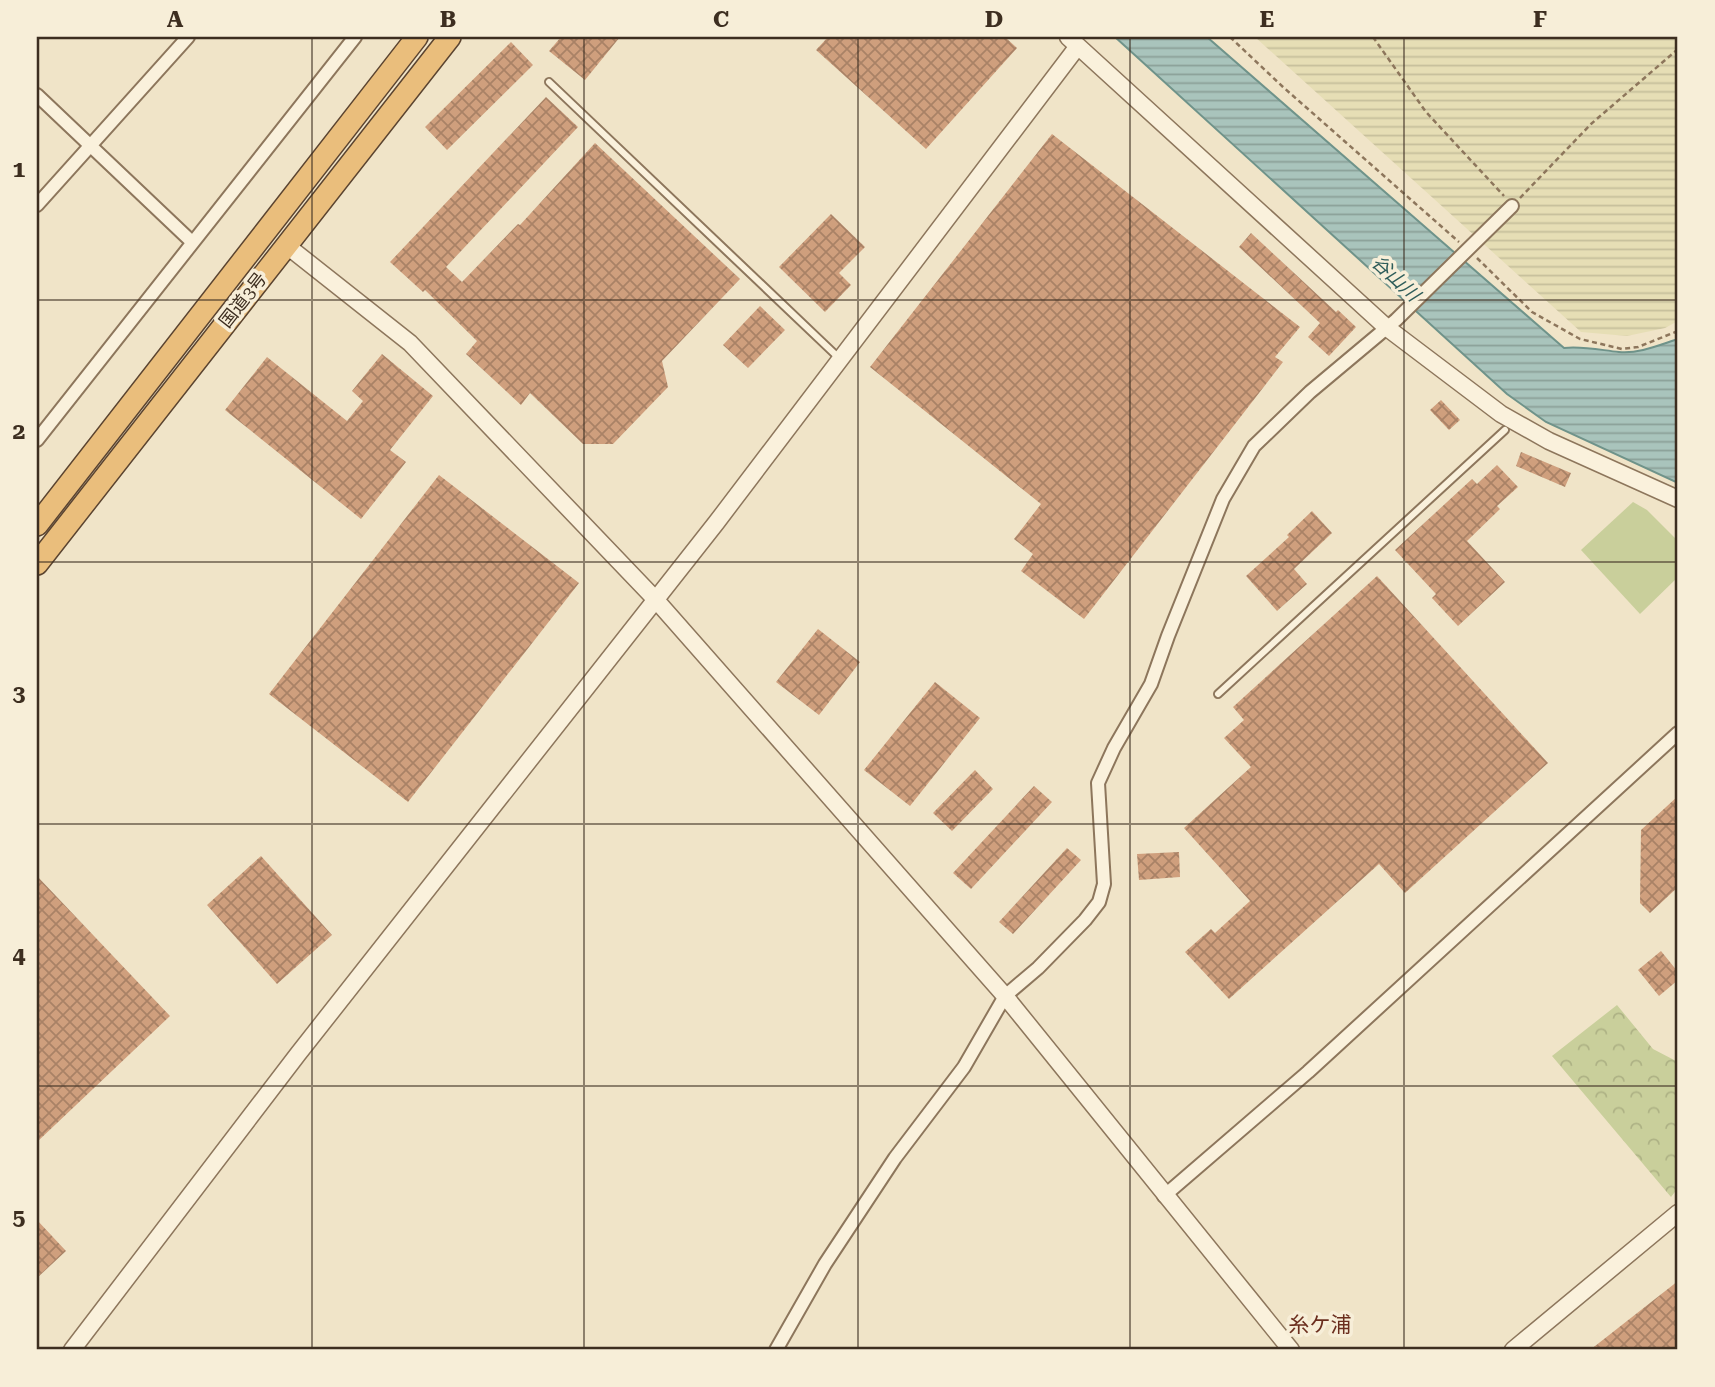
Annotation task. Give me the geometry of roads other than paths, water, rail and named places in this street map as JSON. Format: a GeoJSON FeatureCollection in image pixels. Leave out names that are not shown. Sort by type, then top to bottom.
{"type":"FeatureCollection","features":[{"type":"Feature","properties":{"kind":"highway","name":"国道3号"},"geometry":{"type":"LineString","coordinates":[[37,525],[417,37]]}},
{"type":"Feature","properties":{"kind":"highway","name":"国道3号"},"geometry":{"type":"LineString","coordinates":[[37,564],[450,37]]}},
{"type":"Feature","properties":{"kind":"street"},"geometry":{"type":"LineString","coordinates":[[37,205],[188,37]]}},
{"type":"Feature","properties":{"kind":"street"},"geometry":{"type":"LineString","coordinates":[[37,440],[355,37]]}},
{"type":"Feature","properties":{"kind":"street"},"geometry":{"type":"LineString","coordinates":[[72,1350],[298,1054],[656,600],[841,360],[1073,41],[1391,324],[1501,414],[1549,441],[1678,499]]}},
{"type":"Feature","properties":{"kind":"street"},"geometry":{"type":"LineString","coordinates":[[37,95],[192,243]]}},
{"type":"Feature","properties":{"kind":"street"},"geometry":{"type":"LineString","coordinates":[[776,1350],[825,1264],[895,1158],[964,1067],[1004,996],[1038,968],[1099,902],[1104,884],[1098,783],[1114,748],[1151,684],[1223,499],[1254,446],[1310,393],[1391,324],[1513,206]]}},
{"type":"Feature","properties":{"kind":"street"},"geometry":{"type":"LineString","coordinates":[[286,246],[410,343],[656,600],[1004,996],[1291,1350]]}},
{"type":"Feature","properties":{"kind":"street"},"geometry":{"type":"LineString","coordinates":[[1164,1196],[1308,1072],[1675,742]]}},
{"type":"Feature","properties":{"kind":"street"},"geometry":{"type":"LineString","coordinates":[[1513,1350],[1678,1213]]}},
{"type":"Feature","properties":{"kind":"lane"},"geometry":{"type":"LineString","coordinates":[[549,82],[841,360]]}},
{"type":"Feature","properties":{"kind":"lane"},"geometry":{"type":"LineString","coordinates":[[1218,694],[1505,430]]}},
{"type":"Feature","properties":{"kind":"water","name":"谷山川"},"geometry":{"type":"Polygon","coordinates":[[[1115,37],[1207,37],[1564,348],[1634,352],[1678,339],[1678,483],[1546,422],[1507,394],[1115,37]]]}},
{"type":"Feature","properties":{"kind":"district","name":"糸ケ浦"},"geometry":{"type":"Point","coordinates":[1320,1325]}}]}
